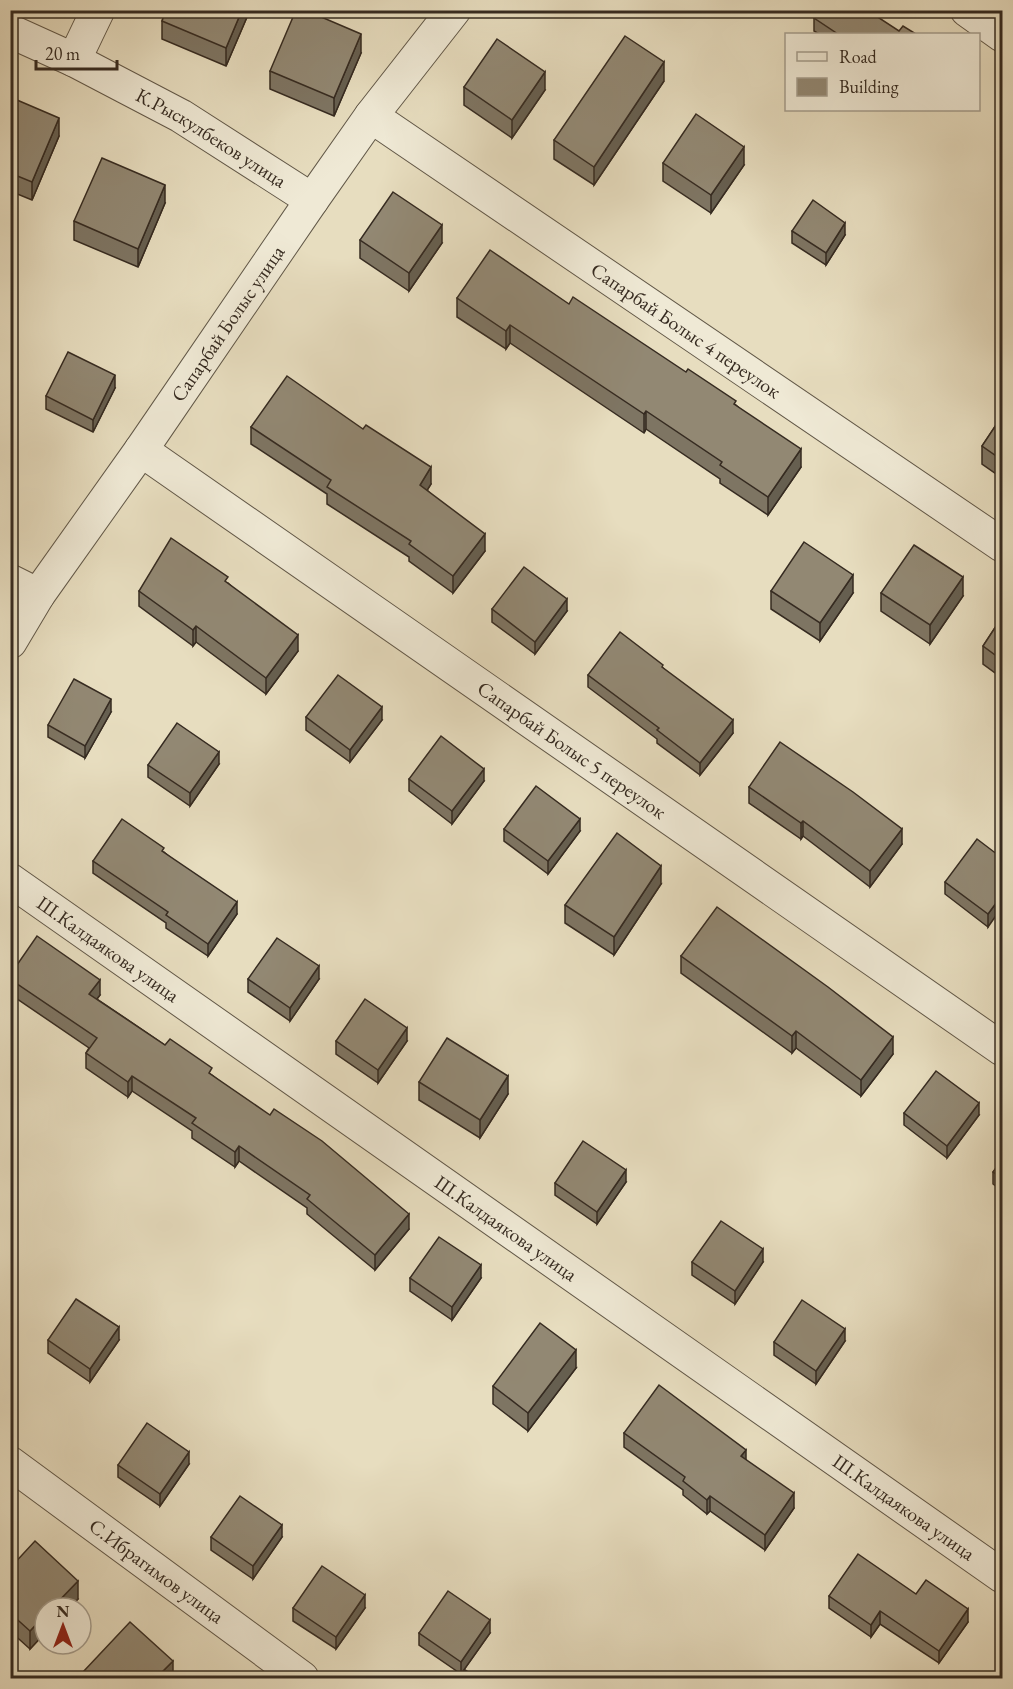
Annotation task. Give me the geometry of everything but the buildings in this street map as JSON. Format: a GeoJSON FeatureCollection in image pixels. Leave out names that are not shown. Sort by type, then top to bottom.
{"type":"FeatureCollection","features":[{"type":"Feature","properties":{"kind":"street"},"geometry":{"type":"LineString","coordinates":[[74,60],[98,10]]}},
{"type":"Feature","properties":{"kind":"street","name":"Сапарбай Болыс улица"},"geometry":{"type":"LineString","coordinates":[[10,642],[24,588],[141,450],[371,116],[454,10]]}},
{"type":"Feature","properties":{"kind":"street"},"geometry":{"type":"LineString","coordinates":[[967,10],[1002,35]]}},
{"type":"Feature","properties":{"kind":"street","name":"К.Рыскулбеков улица"},"geometry":{"type":"LineString","coordinates":[[10,31],[74,60],[181,116],[312,200]]}},
{"type":"Feature","properties":{"kind":"street","name":"Сапарбай Болыс 4 переулок"},"geometry":{"type":"LineString","coordinates":[[371,116],[1002,545]]}},
{"type":"Feature","properties":{"kind":"street","name":"Сапарбай Болыс 5 переулок"},"geometry":{"type":"LineString","coordinates":[[141,450],[1002,1049]]}},
{"type":"Feature","properties":{"kind":"street","name":"Ш.Калдаякова улица"},"geometry":{"type":"LineString","coordinates":[[10,880],[1002,1576]]}},
{"type":"Feature","properties":{"kind":"street","name":"С.Ибрагимов улица"},"geometry":{"type":"LineString","coordinates":[[10,1463],[302,1678]]}}]}
